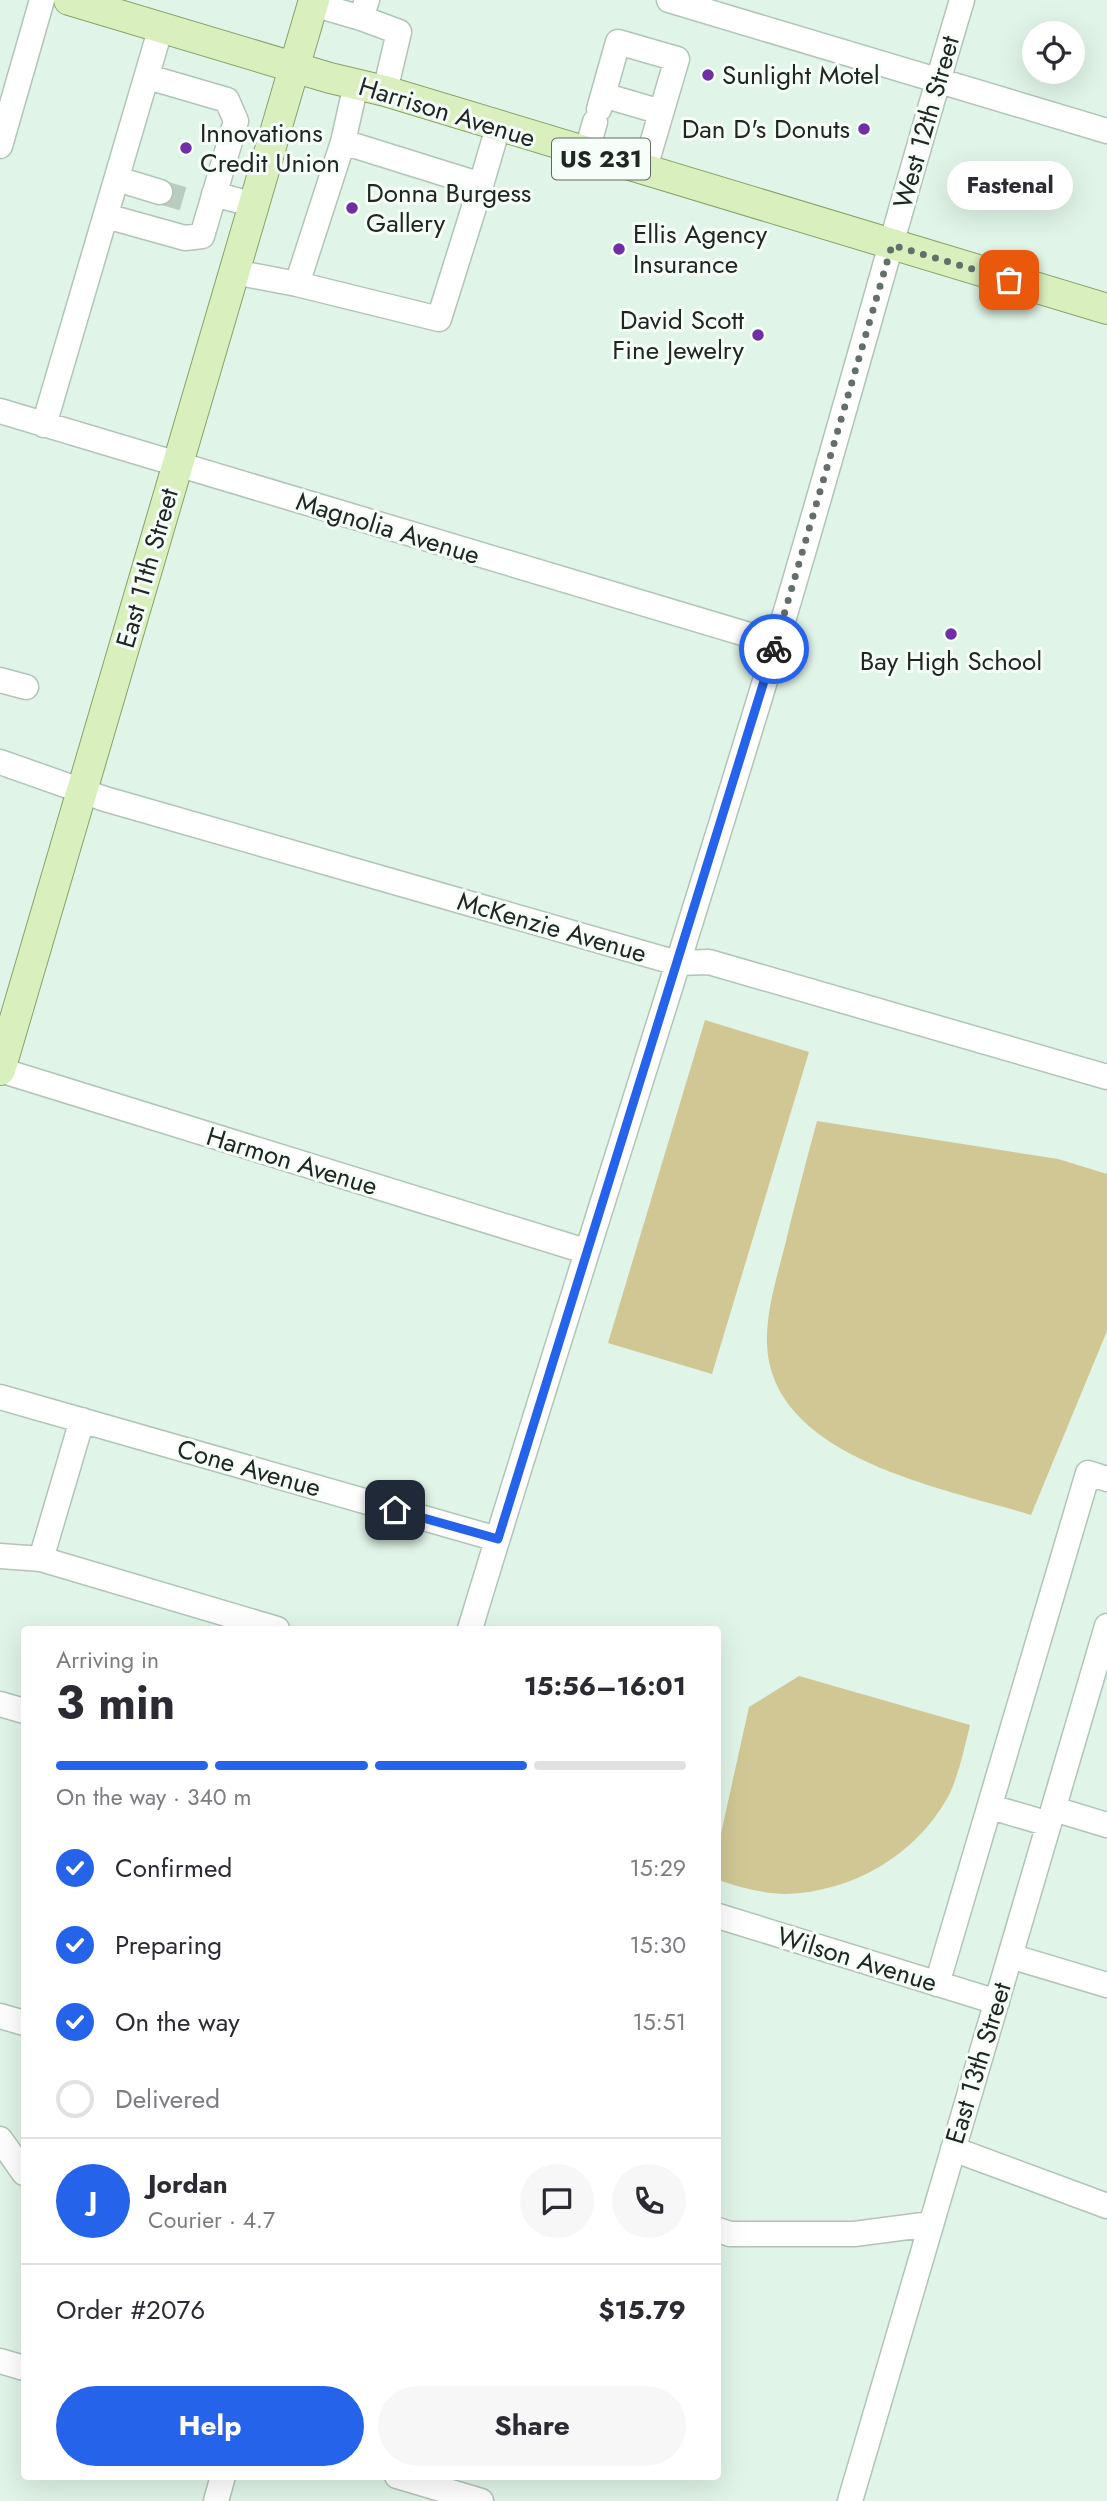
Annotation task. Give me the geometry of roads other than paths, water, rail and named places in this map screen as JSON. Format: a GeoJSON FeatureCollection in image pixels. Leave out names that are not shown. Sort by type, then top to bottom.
{"type":"FeatureCollection","features":[{"type":"Feature","properties":{"kind":"main road","name":"Harrison Avenue"},"geometry":{"type":"LineString","coordinates":[[69,0],[385,91],[644,172],[1107,309]]}},
{"type":"Feature","properties":{"kind":"main road","name":"East 11th Street"},"geometry":{"type":"LineString","coordinates":[[0,1070],[313,2]]}},
{"type":"Feature","properties":{"kind":"street"},"geometry":{"type":"LineString","coordinates":[[0,146],[42,0]]}},
{"type":"Feature","properties":{"kind":"street"},"geometry":{"type":"LineString","coordinates":[[669,0],[1107,131]]}},
{"type":"Feature","properties":{"kind":"street","name":"West 12th Street"},"geometry":{"type":"LineString","coordinates":[[471,1626],[776,643],[962,0]]}},
{"type":"Feature","properties":{"kind":"street"},"geometry":{"type":"LineString","coordinates":[[313,2],[364,9],[399,32],[385,91]]}},
{"type":"Feature","properties":{"kind":"street"},"geometry":{"type":"LineString","coordinates":[[44,425],[161,27]]}},
{"type":"Feature","properties":{"kind":"street"},"geometry":{"type":"LineString","coordinates":[[586,154],[618,42],[677,59],[644,172]]}},
{"type":"Feature","properties":{"kind":"street"},"geometry":{"type":"LineString","coordinates":[[106,216],[186,239],[202,236],[206,201],[236,121],[227,100],[148,77]]}},
{"type":"Feature","properties":{"kind":"street"},"geometry":{"type":"LineString","coordinates":[[298,284],[343,142],[356,84]]}},
{"type":"Feature","properties":{"kind":"street"},"geometry":{"type":"LineString","coordinates":[[599,109],[661,112]]}},
{"type":"Feature","properties":{"kind":"street"},"geometry":{"type":"LineString","coordinates":[[234,272],[298,284],[439,319],[498,127]]}},
{"type":"Feature","properties":{"kind":"street"},"geometry":{"type":"LineString","coordinates":[[343,142],[481,185]]}},
{"type":"Feature","properties":{"kind":"street"},"geometry":{"type":"LineString","coordinates":[[117,179],[160,192]]}},
{"type":"Feature","properties":{"kind":"street"},"geometry":{"type":"LineString","coordinates":[[206,201],[254,205]]}},
{"type":"Feature","properties":{"kind":"street","name":"Magnolia Avenue"},"geometry":{"type":"LineString","coordinates":[[0,411],[776,643]]}},
{"type":"Feature","properties":{"kind":"street"},"geometry":{"type":"LineString","coordinates":[[0,680],[26,687]]}},
{"type":"Feature","properties":{"kind":"street","name":"McKenzie Avenue"},"geometry":{"type":"LineString","coordinates":[[0,762],[82,790],[677,963],[709,962],[1107,1077]]}},
{"type":"Feature","properties":{"kind":"street","name":"Harmon Avenue"},"geometry":{"type":"LineString","coordinates":[[0,1070],[586,1251]]}},
{"type":"Feature","properties":{"kind":"street","name":"Cone Avenue"},"geometry":{"type":"LineString","coordinates":[[0,1397],[498,1539]]}},
{"type":"Feature","properties":{"kind":"street"},"geometry":{"type":"LineString","coordinates":[[41,1559],[82,1420]]}},
{"type":"Feature","properties":{"kind":"street"},"geometry":{"type":"LineString","coordinates":[[937,1983],[1088,1473],[1107,1479]]}},
{"type":"Feature","properties":{"kind":"street"},"geometry":{"type":"LineString","coordinates":[[0,1556],[41,1559],[267,1626]]}},
{"type":"Feature","properties":{"kind":"street","name":"East 13th Street"},"geometry":{"type":"LineString","coordinates":[[850,2501],[1107,1626]]}},
{"type":"Feature","properties":{"kind":"street"},"geometry":{"type":"LineString","coordinates":[[0,1704],[21,1710]]}},
{"type":"Feature","properties":{"kind":"street"},"geometry":{"type":"LineString","coordinates":[[991,1807],[1107,1825]]}},
{"type":"Feature","properties":{"kind":"street","name":"Wilson Avenue"},"geometry":{"type":"LineString","coordinates":[[721,1917],[997,2002]]}},
{"type":"Feature","properties":{"kind":"street"},"geometry":{"type":"LineString","coordinates":[[1010,1956],[1106,1980]]}},
{"type":"Feature","properties":{"kind":"street"},"geometry":{"type":"LineString","coordinates":[[0,2016],[21,2022]]}},
{"type":"Feature","properties":{"kind":"street"},"geometry":{"type":"LineString","coordinates":[[0,2139],[21,2169]]}},
{"type":"Feature","properties":{"kind":"street"},"geometry":{"type":"LineString","coordinates":[[953,2150],[1107,2206]]}},
{"type":"Feature","properties":{"kind":"street"},"geometry":{"type":"LineString","coordinates":[[721,2231],[730,2234],[854,2234],[930,2224]]}},
{"type":"Feature","properties":{"kind":"street"},"geometry":{"type":"LineString","coordinates":[[0,2361],[21,2367]]}},
{"type":"Feature","properties":{"kind":"street"},"geometry":{"type":"LineString","coordinates":[[216,2501],[221,2480]]}},
{"type":"Feature","properties":{"kind":"street"},"geometry":{"type":"LineString","coordinates":[[410,2480],[481,2501]]}},
{"type":"Feature","properties":{"kind":"tunnel"},"geometry":{"type":"LineString","coordinates":[[160,192],[194,202]]}},
{"type":"Feature","properties":{"kind":"place","name":"Sunlight Motel"},"geometry":{"type":"Point","coordinates":[708,75]}},
{"type":"Feature","properties":{"kind":"place","name":"Dan D's Donuts"},"geometry":{"type":"Point","coordinates":[864,129]}},
{"type":"Feature","properties":{"kind":"place","name":"Innovations Credit Union"},"geometry":{"type":"Point","coordinates":[186,148]}},
{"type":"Feature","properties":{"kind":"place","name":"Donna Burgess Gallery"},"geometry":{"type":"Point","coordinates":[352,208]}},
{"type":"Feature","properties":{"kind":"place","name":"Ellis Agency Insurance"},"geometry":{"type":"Point","coordinates":[619,249]}},
{"type":"Feature","properties":{"kind":"place","name":"Fastenal"},"geometry":{"type":"Point","coordinates":[1009,280]}},
{"type":"Feature","properties":{"kind":"place","name":"David Scott Fine Jewelry"},"geometry":{"type":"Point","coordinates":[758,335]}},
{"type":"Feature","properties":{"kind":"place","name":"Bay High School"},"geometry":{"type":"Point","coordinates":[951,634]}}]}
